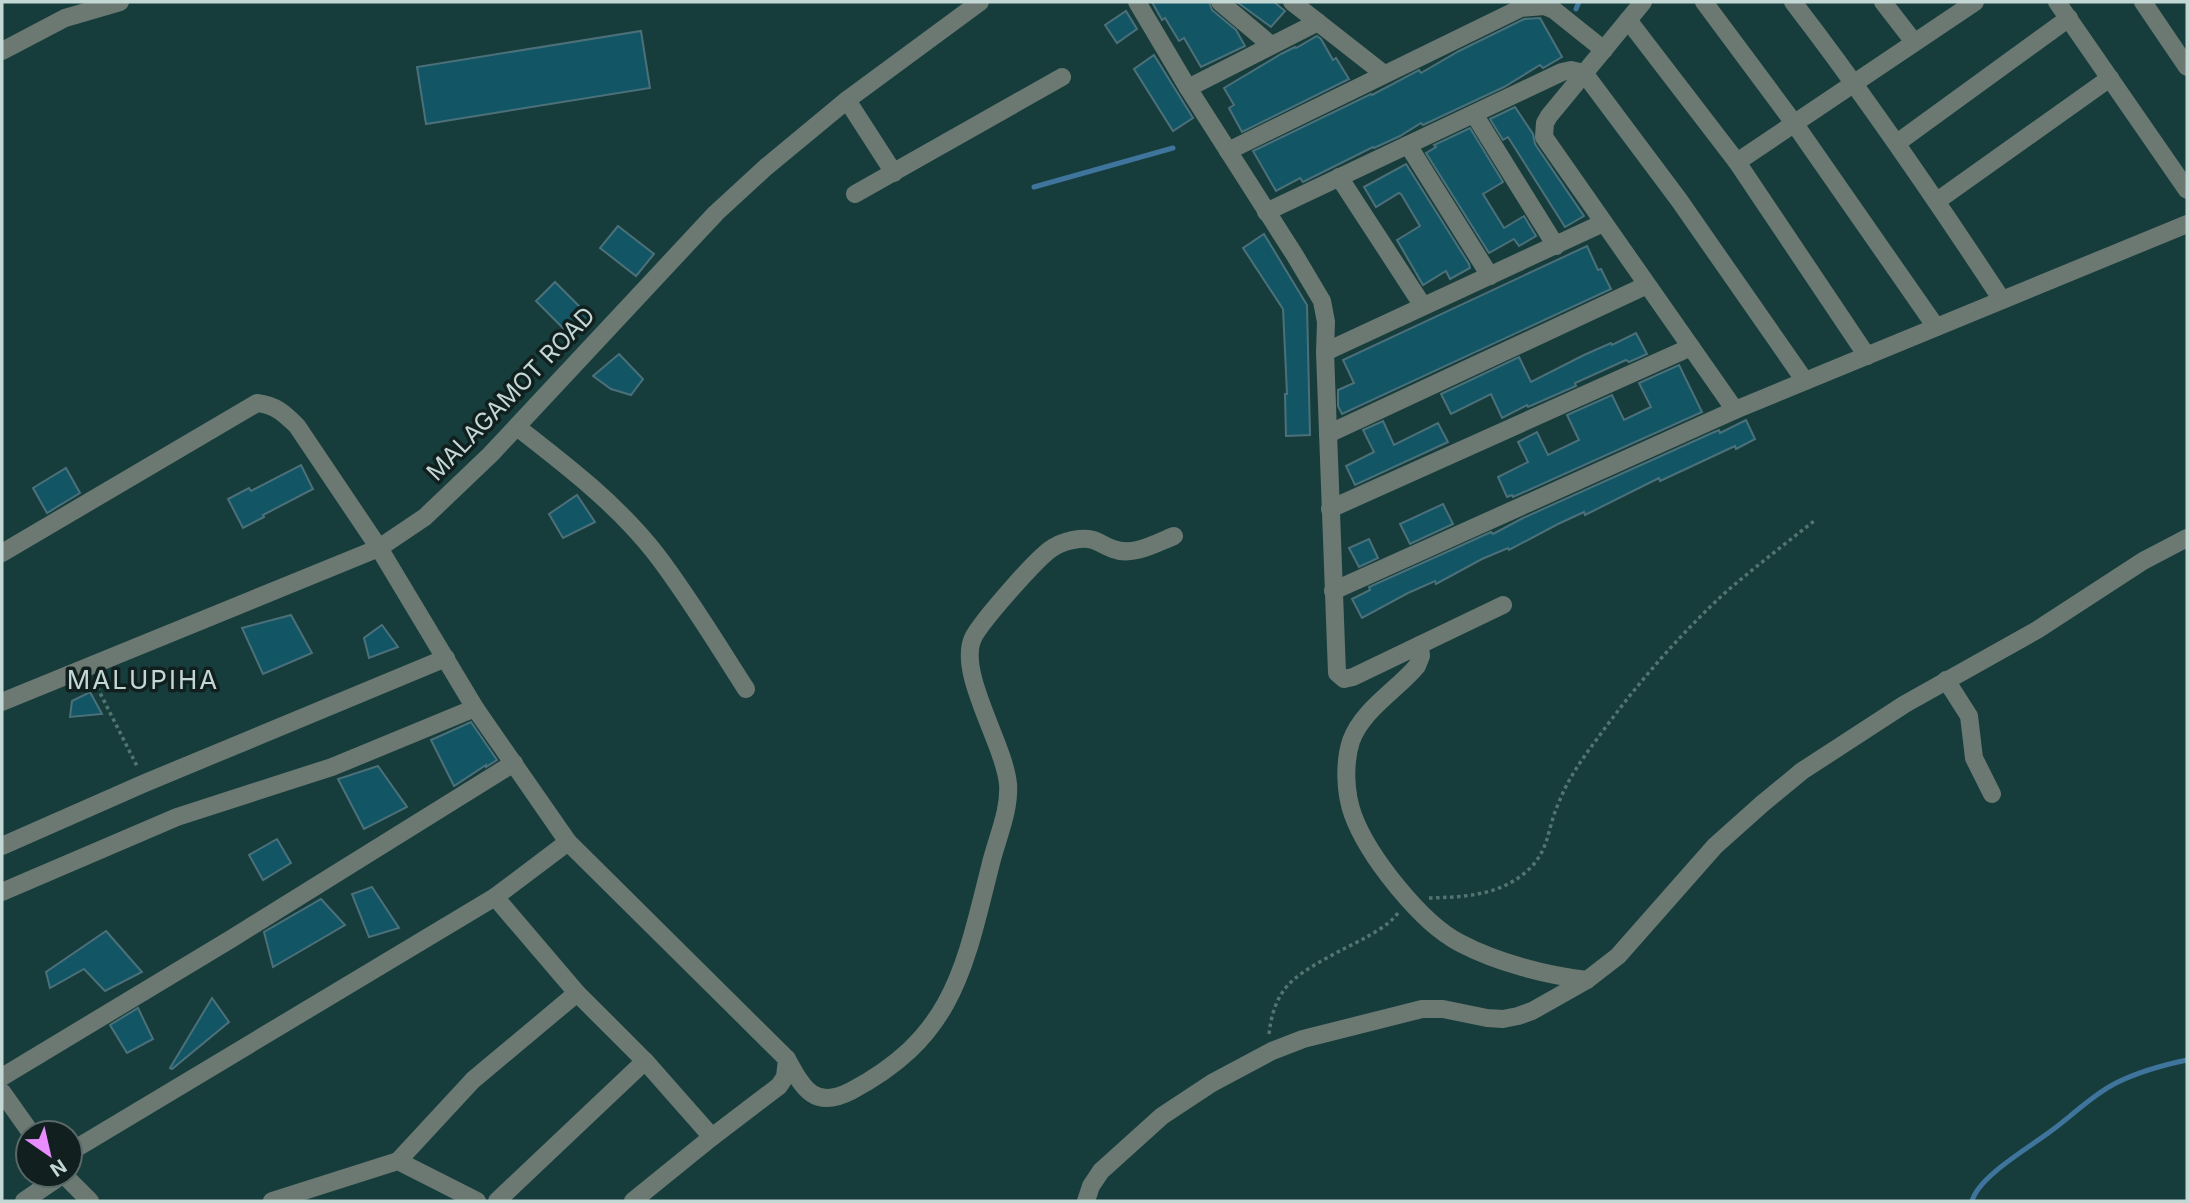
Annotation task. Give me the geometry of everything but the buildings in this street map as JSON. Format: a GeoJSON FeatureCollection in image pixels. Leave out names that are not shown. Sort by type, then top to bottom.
{"type":"FeatureCollection","features":[{"type":"Feature","properties":{"kind":"street"},"geometry":{"type":"LineString","coordinates":[[2,51],[65,18],[120,2]]}},
{"type":"Feature","properties":{"kind":"street","name":"MALAGAMOT ROAD"},"geometry":{"type":"LineString","coordinates":[[2,702],[379,548],[425,517],[517,427],[716,213],[791,145],[846,100],[980,2]]}},
{"type":"Feature","properties":{"kind":"street"},"geometry":{"type":"LineString","coordinates":[[1137,2],[1322,301],[1326,322],[1336,669],[1340,677],[1353,677],[1503,605]]}},
{"type":"Feature","properties":{"kind":"street"},"geometry":{"type":"LineString","coordinates":[[1220,2],[1271,45]]}},
{"type":"Feature","properties":{"kind":"street"},"geometry":{"type":"LineString","coordinates":[[1292,2],[1384,74]]}},
{"type":"Feature","properties":{"kind":"street"},"geometry":{"type":"LineString","coordinates":[[1643,2],[1545,122],[1543,130],[1548,145],[1735,410]]}},
{"type":"Feature","properties":{"kind":"street"},"geometry":{"type":"LineString","coordinates":[[1704,2],[1794,123],[1936,327]]}},
{"type":"Feature","properties":{"kind":"street"},"geometry":{"type":"LineString","coordinates":[[1793,2],[1855,82],[2002,300]]}},
{"type":"Feature","properties":{"kind":"street"},"geometry":{"type":"LineString","coordinates":[[1883,2],[1914,42]]}},
{"type":"Feature","properties":{"kind":"street"},"geometry":{"type":"LineString","coordinates":[[1737,162],[1974,2]]}},
{"type":"Feature","properties":{"kind":"street"},"geometry":{"type":"LineString","coordinates":[[2057,2],[2187,190]]}},
{"type":"Feature","properties":{"kind":"street"},"geometry":{"type":"LineString","coordinates":[[2143,2],[2187,67]]}},
{"type":"Feature","properties":{"kind":"street"},"geometry":{"type":"LineString","coordinates":[[1228,151],[1510,12],[1534,6],[1554,9],[1604,50]]}},
{"type":"Feature","properties":{"kind":"street"},"geometry":{"type":"LineString","coordinates":[[1897,143],[2069,18]]}},
{"type":"Feature","properties":{"kind":"street"},"geometry":{"type":"LineString","coordinates":[[1628,20],[1737,162],[1867,355]]}},
{"type":"Feature","properties":{"kind":"street"},"geometry":{"type":"LineString","coordinates":[[1188,88],[1318,22]]}},
{"type":"Feature","properties":{"kind":"street"},"geometry":{"type":"LineString","coordinates":[[1266,212],[1562,72],[1572,70],[1584,73],[1679,200],[1805,381]]}},
{"type":"Feature","properties":{"kind":"street"},"geometry":{"type":"LineString","coordinates":[[855,194],[1062,77]]}},
{"type":"Feature","properties":{"kind":"street"},"geometry":{"type":"LineString","coordinates":[[1937,201],[2110,78]]}},
{"type":"Feature","properties":{"kind":"street"},"geometry":{"type":"LineString","coordinates":[[846,100],[894,173]]}},
{"type":"Feature","properties":{"kind":"street"},"geometry":{"type":"LineString","coordinates":[[1474,114],[1556,246]]}},
{"type":"Feature","properties":{"kind":"street"},"geometry":{"type":"LineString","coordinates":[[1408,145],[1490,276]]}},
{"type":"Feature","properties":{"kind":"street"},"geometry":{"type":"LineString","coordinates":[[1339,177],[1423,306]]}},
{"type":"Feature","properties":{"kind":"street"},"geometry":{"type":"LineString","coordinates":[[1325,352],[1603,223]]}},
{"type":"Feature","properties":{"kind":"street"},"geometry":{"type":"LineString","coordinates":[[1333,591],[1735,410],[2187,223]]}},
{"type":"Feature","properties":{"kind":"street"},"geometry":{"type":"LineString","coordinates":[[1328,434],[1647,285]]}},
{"type":"Feature","properties":{"kind":"street"},"geometry":{"type":"LineString","coordinates":[[1330,509],[1691,347]]}},
{"type":"Feature","properties":{"kind":"street"},"geometry":{"type":"LineString","coordinates":[[2,553],[257,403],[271,405],[284,412],[297,426],[379,548],[475,708],[568,842],[787,1059],[803,1088],[818,1097],[832,1098],[876,1076],[905,1054],[931,1029],[948,1003],[977,923],[1008,804],[1001,752],[970,669],[968,654],[973,637],[1040,558],[1059,545],[1090,538],[1123,552],[1139,550],[1174,536]]}},
{"type":"Feature","properties":{"kind":"street"},"geometry":{"type":"LineString","coordinates":[[517,427],[576,474],[629,524],[656,554],[746,689]]}},
{"type":"Feature","properties":{"kind":"street"},"geometry":{"type":"LineString","coordinates":[[1086,1201],[1091,1186],[1101,1171],[1162,1116],[1212,1083],[1272,1051],[1303,1039],[1422,1009],[1443,1009],[1488,1018],[1518,1016],[1587,980],[1618,956],[1714,846],[1813,764],[1905,704],[2037,631],[2143,561],[2187,537]]}},
{"type":"Feature","properties":{"kind":"street"},"geometry":{"type":"LineString","coordinates":[[1420,645],[1422,656],[1417,666],[1362,722],[1351,741],[1347,769],[1348,793],[1353,815],[1384,869],[1436,928],[1461,944],[1533,970],[1558,977],[1587,980]]}},
{"type":"Feature","properties":{"kind":"street"},"geometry":{"type":"LineString","coordinates":[[2,846],[145,783],[446,658]]}},
{"type":"Feature","properties":{"kind":"street"},"geometry":{"type":"LineString","coordinates":[[1945,680],[1969,716],[1974,758],[1992,794]]}},
{"type":"Feature","properties":{"kind":"street"},"geometry":{"type":"LineString","coordinates":[[2,892],[177,817],[332,767],[475,708]]}},
{"type":"Feature","properties":{"kind":"street"},"geometry":{"type":"LineString","coordinates":[[2,1077],[514,764]]}},
{"type":"Feature","properties":{"kind":"street"},"geometry":{"type":"LineString","coordinates":[[84,1144],[495,897],[568,842]]}},
{"type":"Feature","properties":{"kind":"street"},"geometry":{"type":"LineString","coordinates":[[495,897],[577,993],[645,1061],[712,1137]]}},
{"type":"Feature","properties":{"kind":"street"},"geometry":{"type":"LineString","coordinates":[[272,1201],[398,1161],[473,1080],[577,993]]}},
{"type":"Feature","properties":{"kind":"street"},"geometry":{"type":"LineString","coordinates":[[632,1201],[779,1086],[785,1077],[787,1059]]}},
{"type":"Feature","properties":{"kind":"street"},"geometry":{"type":"LineString","coordinates":[[497,1201],[645,1061]]}},
{"type":"Feature","properties":{"kind":"street"},"geometry":{"type":"LineString","coordinates":[[2,1092],[21,1119]]}},
{"type":"Feature","properties":{"kind":"street"},"geometry":{"type":"LineString","coordinates":[[398,1161],[477,1201]]}},
{"type":"Feature","properties":{"kind":"street"},"geometry":{"type":"LineString","coordinates":[[24,1201],[42,1189]]}},
{"type":"Feature","properties":{"kind":"path"},"geometry":{"type":"LineString","coordinates":[[1272,1051],[1269,1033],[1271,1016],[1277,1001],[1289,984],[1307,971],[1380,929],[1395,917],[1409,898],[1464,897],[1493,891],[1520,877],[1539,859],[1548,842],[1557,805],[1570,778],[1647,673],[1728,590],[1814,521]]}},
{"type":"Feature","properties":{"kind":"path"},"geometry":{"type":"LineString","coordinates":[[87,667],[145,783]]}},
{"type":"Feature","properties":{"kind":"waterway"},"geometry":{"type":"LineString","coordinates":[[1576,9],[1579,2]]}},
{"type":"Feature","properties":{"kind":"waterway"},"geometry":{"type":"LineString","coordinates":[[1034,187],[1173,148]]}},
{"type":"Feature","properties":{"kind":"waterway"},"geometry":{"type":"LineString","coordinates":[[1972,1201],[1984,1182],[1995,1172],[2099,1093],[2133,1075],[2187,1060]]}},
{"type":"Feature","properties":{"kind":"district","name":"MALUPIHA"},"geometry":{"type":"Point","coordinates":[143,680]}}]}
